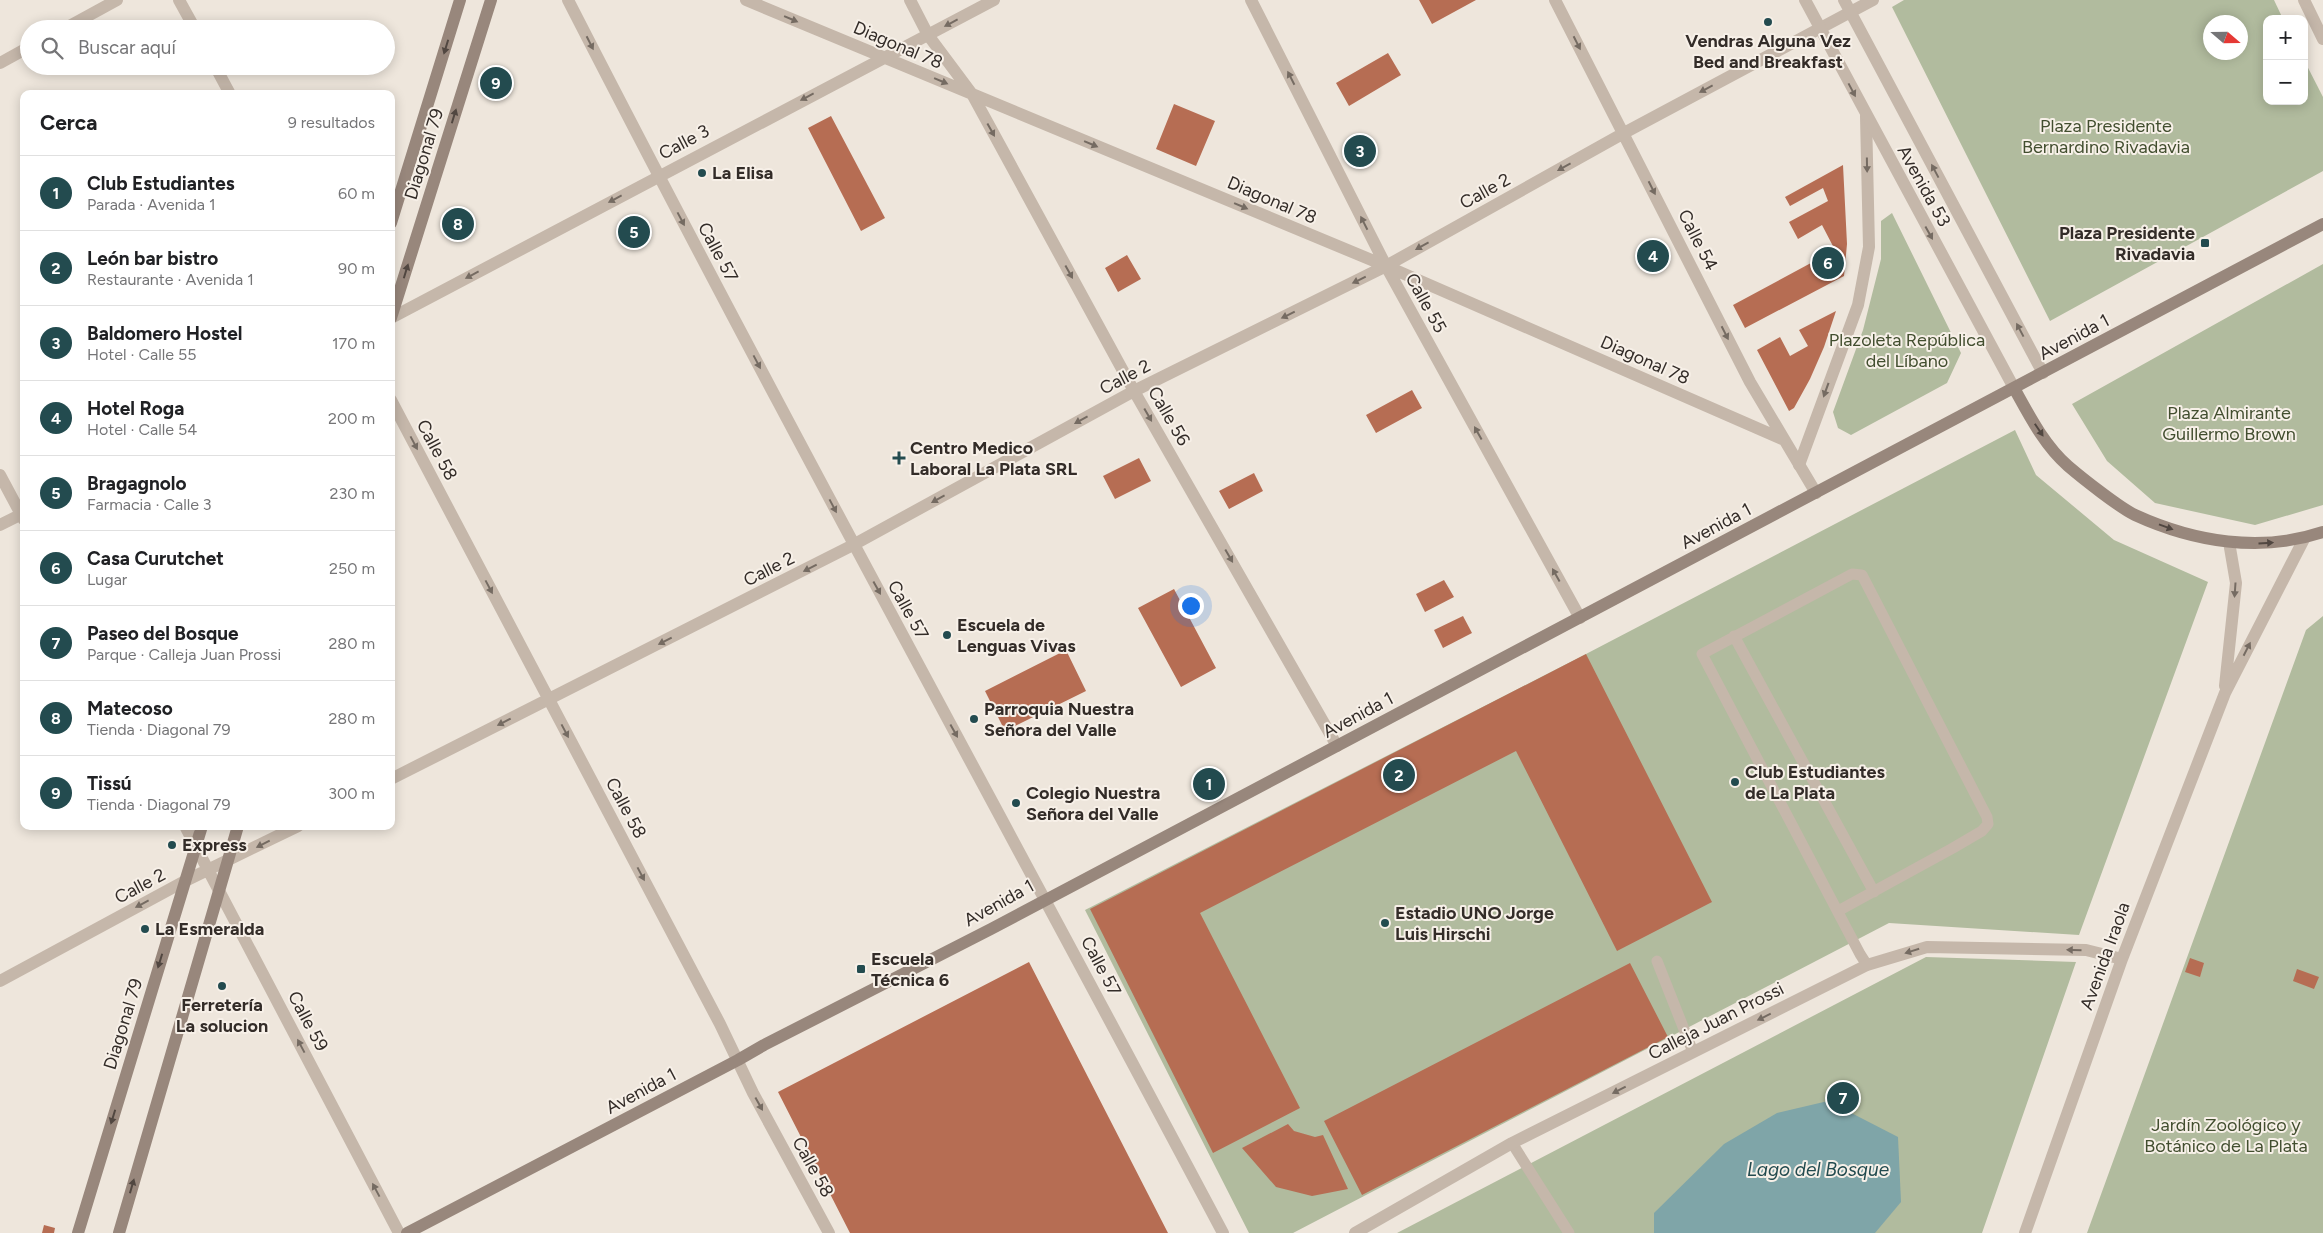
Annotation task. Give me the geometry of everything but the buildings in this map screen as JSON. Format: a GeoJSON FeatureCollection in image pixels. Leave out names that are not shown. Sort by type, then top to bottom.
{"type":"FeatureCollection","features":[{"type":"Feature","properties":{"kind":"main road","name":"Diagonal 79"},"geometry":{"type":"LineString","coordinates":[[395,210],[460,0]]}},
{"type":"Feature","properties":{"kind":"main road","name":"Diagonal 79"},"geometry":{"type":"LineString","coordinates":[[395,305],[491,0]]}},
{"type":"Feature","properties":{"kind":"main road","name":"Avenida 1"},"geometry":{"type":"LineString","coordinates":[[407,1233],[738,1060],[764,1044],[991,929],[1045,898],[1580,618],[2323,224]]}},
{"type":"Feature","properties":{"kind":"main road"},"geometry":{"type":"LineString","coordinates":[[2014,388],[2040,432],[2067,465],[2133,514],[2209,540],[2229,542],[2266,543],[2304,538],[2323,532]]}},
{"type":"Feature","properties":{"kind":"main road","name":"Diagonal 79"},"geometry":{"type":"LineString","coordinates":[[78,1233],[201,830]]}},
{"type":"Feature","properties":{"kind":"main road"},"geometry":{"type":"LineString","coordinates":[[119,1233],[237,830]]}},
{"type":"Feature","properties":{"kind":"street"},"geometry":{"type":"LineString","coordinates":[[81,20],[118,0]]}},
{"type":"Feature","properties":{"kind":"street"},"geometry":{"type":"LineString","coordinates":[[179,0],[190,20]]}},
{"type":"Feature","properties":{"kind":"street","name":"Calle 57"},"geometry":{"type":"LineString","coordinates":[[568,0],[658,176],[853,546],[1045,898],[1223,1233]]}},
{"type":"Feature","properties":{"kind":"street","name":"Diagonal 78"},"geometry":{"type":"LineString","coordinates":[[746,0],[1386,266],[1782,439]]}},
{"type":"Feature","properties":{"kind":"street","name":"Calle 56"},"geometry":{"type":"LineString","coordinates":[[910,0],[928,35],[972,94],[1134,391],[1337,746]]}},
{"type":"Feature","properties":{"kind":"street","name":"Calle 3"},"geometry":{"type":"LineString","coordinates":[[395,316],[994,0]]}},
{"type":"Feature","properties":{"kind":"street","name":"Calle 55"},"geometry":{"type":"LineString","coordinates":[[1251,0],[1386,266],[1580,618]]}},
{"type":"Feature","properties":{"kind":"street","name":"Calle 54"},"geometry":{"type":"LineString","coordinates":[[1555,0],[1750,382],[1782,439],[1816,493]]}},
{"type":"Feature","properties":{"kind":"street","name":"Avenida 53"},"geometry":{"type":"LineString","coordinates":[[1805,0],[2014,388]]}},
{"type":"Feature","properties":{"kind":"street","name":"Avenida 53"},"geometry":{"type":"LineString","coordinates":[[1844,0],[2043,373]]}},
{"type":"Feature","properties":{"kind":"street","name":"Calle 2"},"geometry":{"type":"LineString","coordinates":[[395,777],[853,546],[1134,391],[1386,266],[1624,133],[1873,0]]}},
{"type":"Feature","properties":{"kind":"street"},"geometry":{"type":"LineString","coordinates":[[2304,0],[2323,39]]}},
{"type":"Feature","properties":{"kind":"street"},"geometry":{"type":"LineString","coordinates":[[0,63],[20,52]]}},
{"type":"Feature","properties":{"kind":"street"},"geometry":{"type":"LineString","coordinates":[[220,75],[228,90]]}},
{"type":"Feature","properties":{"kind":"street"},"geometry":{"type":"LineString","coordinates":[[1799,465],[1858,305],[1869,246],[1866,116]]}},
{"type":"Feature","properties":{"kind":"street","name":"Calle 58"},"geometry":{"type":"LineString","coordinates":[[395,408],[738,1060],[753,1093],[829,1233]]}},
{"type":"Feature","properties":{"kind":"street"},"geometry":{"type":"LineString","coordinates":[[0,475],[20,511]]}},
{"type":"Feature","properties":{"kind":"street"},"geometry":{"type":"LineString","coordinates":[[0,525],[20,517]]}},
{"type":"Feature","properties":{"kind":"street","name":"Avenida Iraola"},"geometry":{"type":"LineString","coordinates":[[2025,1233],[2122,959],[2224,693],[2304,538]]}},
{"type":"Feature","properties":{"kind":"street","name":"Avenida Iraola"},"geometry":{"type":"LineString","coordinates":[[2224,693],[2236,584],[2229,542]]}},
{"type":"Feature","properties":{"kind":"street","name":"Calle 59"},"geometry":{"type":"LineString","coordinates":[[187,830],[398,1233]]}},
{"type":"Feature","properties":{"kind":"street","name":"Calle 2"},"geometry":{"type":"LineString","coordinates":[[0,981],[185,881],[290,830]]}},
{"type":"Feature","properties":{"kind":"street","name":"Calleja Juan Prossi"},"geometry":{"type":"LineString","coordinates":[[1355,1233],[1512,1143],[1867,965],[1927,947],[2086,950],[2122,959]]}},
{"type":"Feature","properties":{"kind":"lane"},"geometry":{"type":"LineString","coordinates":[[1838,912],[1982,831],[1988,824],[1987,817],[1862,575],[1852,574],[1702,654],[1838,912],[1867,965]]}},
{"type":"Feature","properties":{"kind":"lane"},"geometry":{"type":"LineString","coordinates":[[1734,636],[1874,892]]}},
{"type":"Feature","properties":{"kind":"lane"},"geometry":{"type":"LineString","coordinates":[[1657,960],[1693,1052]]}},
{"type":"Feature","properties":{"kind":"lane"},"geometry":{"type":"LineString","coordinates":[[1512,1143],[1569,1233]]}},
{"type":"Feature","properties":{"kind":"green space","name":"Plaza Presidente Bernardino Rivadavia"},"geometry":{"type":"Polygon","coordinates":[[[1904,0],[2274,0],[2281,15],[2263,15],[2263,105],[2308,105],[2308,68],[2323,97],[2323,171],[2050,321],[1892,7],[1904,0]]]}},
{"type":"Feature","properties":{"kind":"green space","name":"Plazoleta República del Líbano"},"geometry":{"type":"Polygon","coordinates":[[[1892,213],[1961,353],[1947,383],[1851,435],[1838,428],[1833,412],[1863,330],[1881,259],[1881,221],[1892,213]]]}},
{"type":"Feature","properties":{"kind":"green space","name":"Plaza Almirante Guillermo Brown"},"geometry":{"type":"Polygon","coordinates":[[[2323,264],[2323,505],[2255,525],[2155,503],[2107,461],[2072,404],[2323,264]]]}},
{"type":"Feature","properties":{"kind":"green space","name":"Club Estudiantes de La Plata"},"geometry":{"type":"Polygon","coordinates":[[[2015,430],[2036,475],[2114,540],[2208,582],[2079,935],[1889,923],[1293,1233],[1249,1233],[1085,910],[1586,654],[2015,430]]]}},
{"type":"Feature","properties":{"kind":"green space","name":"Jardín Zoológico y Botánico de La Plata"},"geometry":{"type":"Polygon","coordinates":[[[2323,616],[2323,1233],[2087,1233],[2306,630],[2323,616]]]}},
{"type":"Feature","properties":{"kind":"green space"},"geometry":{"type":"Polygon","coordinates":[[[1926,957],[2076,962],[1982,1233],[1397,1233],[1926,957]]]}},
{"type":"Feature","properties":{"kind":"water","name":"Lago del Bosque"},"geometry":{"type":"Polygon","coordinates":[[[1828,1101],[1898,1137],[1901,1202],[1875,1233],[1654,1233],[1654,1213],[1724,1144],[1777,1113],[1828,1101]]]}},
{"type":"Feature","properties":{"kind":"place","name":"Vendras Alguna Vez Bed and Breakfast"},"geometry":{"type":"Point","coordinates":[1768,22]}},
{"type":"Feature","properties":{"kind":"place","name":"Tissú"},"geometry":{"type":"Point","coordinates":[496,83]}},
{"type":"Feature","properties":{"kind":"place","name":"Baldomero Hostel"},"geometry":{"type":"Point","coordinates":[1360,151]}},
{"type":"Feature","properties":{"kind":"place","name":"La Elisa"},"geometry":{"type":"Point","coordinates":[702,173]}},
{"type":"Feature","properties":{"kind":"place","name":"Matecoso"},"geometry":{"type":"Point","coordinates":[458,224]}},
{"type":"Feature","properties":{"kind":"place","name":"Bragagnolo"},"geometry":{"type":"Point","coordinates":[634,232]}},
{"type":"Feature","properties":{"kind":"place","name":"Plaza Presidente Rivadavia"},"geometry":{"type":"Point","coordinates":[2205,243]}},
{"type":"Feature","properties":{"kind":"place","name":"Hotel Roga"},"geometry":{"type":"Point","coordinates":[1653,256]}},
{"type":"Feature","properties":{"kind":"place","name":"Casa Curutchet"},"geometry":{"type":"Point","coordinates":[1828,263]}},
{"type":"Feature","properties":{"kind":"place","name":"Centro Medico Laboral La Plata SRL"},"geometry":{"type":"Point","coordinates":[899,458]}},
{"type":"Feature","properties":{"kind":"place","name":"Escuela de Lenguas Vivas"},"geometry":{"type":"Point","coordinates":[947,635]}},
{"type":"Feature","properties":{"kind":"place","name":"Parroquia Nuestra Señora del Valle"},"geometry":{"type":"Point","coordinates":[974,719]}},
{"type":"Feature","properties":{"kind":"place","name":"León bar bistro"},"geometry":{"type":"Point","coordinates":[1399,775]}},
{"type":"Feature","properties":{"kind":"place","name":"Club Estudiantes de La Plata"},"geometry":{"type":"Point","coordinates":[1735,782]}},
{"type":"Feature","properties":{"kind":"place","name":"Club Estudiantes"},"geometry":{"type":"Point","coordinates":[1209,784]}},
{"type":"Feature","properties":{"kind":"place","name":"Colegio Nuestra Señora del Valle"},"geometry":{"type":"Point","coordinates":[1016,803]}},
{"type":"Feature","properties":{"kind":"place","name":"Express"},"geometry":{"type":"Point","coordinates":[172,845]}},
{"type":"Feature","properties":{"kind":"place","name":"Estadio UNO Jorge Luis Hirschi"},"geometry":{"type":"Point","coordinates":[1385,923]}},
{"type":"Feature","properties":{"kind":"place","name":"La Esmeralda"},"geometry":{"type":"Point","coordinates":[145,929]}},
{"type":"Feature","properties":{"kind":"place","name":"Escuela Técnica 6"},"geometry":{"type":"Point","coordinates":[861,969]}},
{"type":"Feature","properties":{"kind":"place","name":"Ferretería La solucion"},"geometry":{"type":"Point","coordinates":[222,986]}},
{"type":"Feature","properties":{"kind":"place","name":"Paseo del Bosque"},"geometry":{"type":"Point","coordinates":[1843,1098]}}]}
